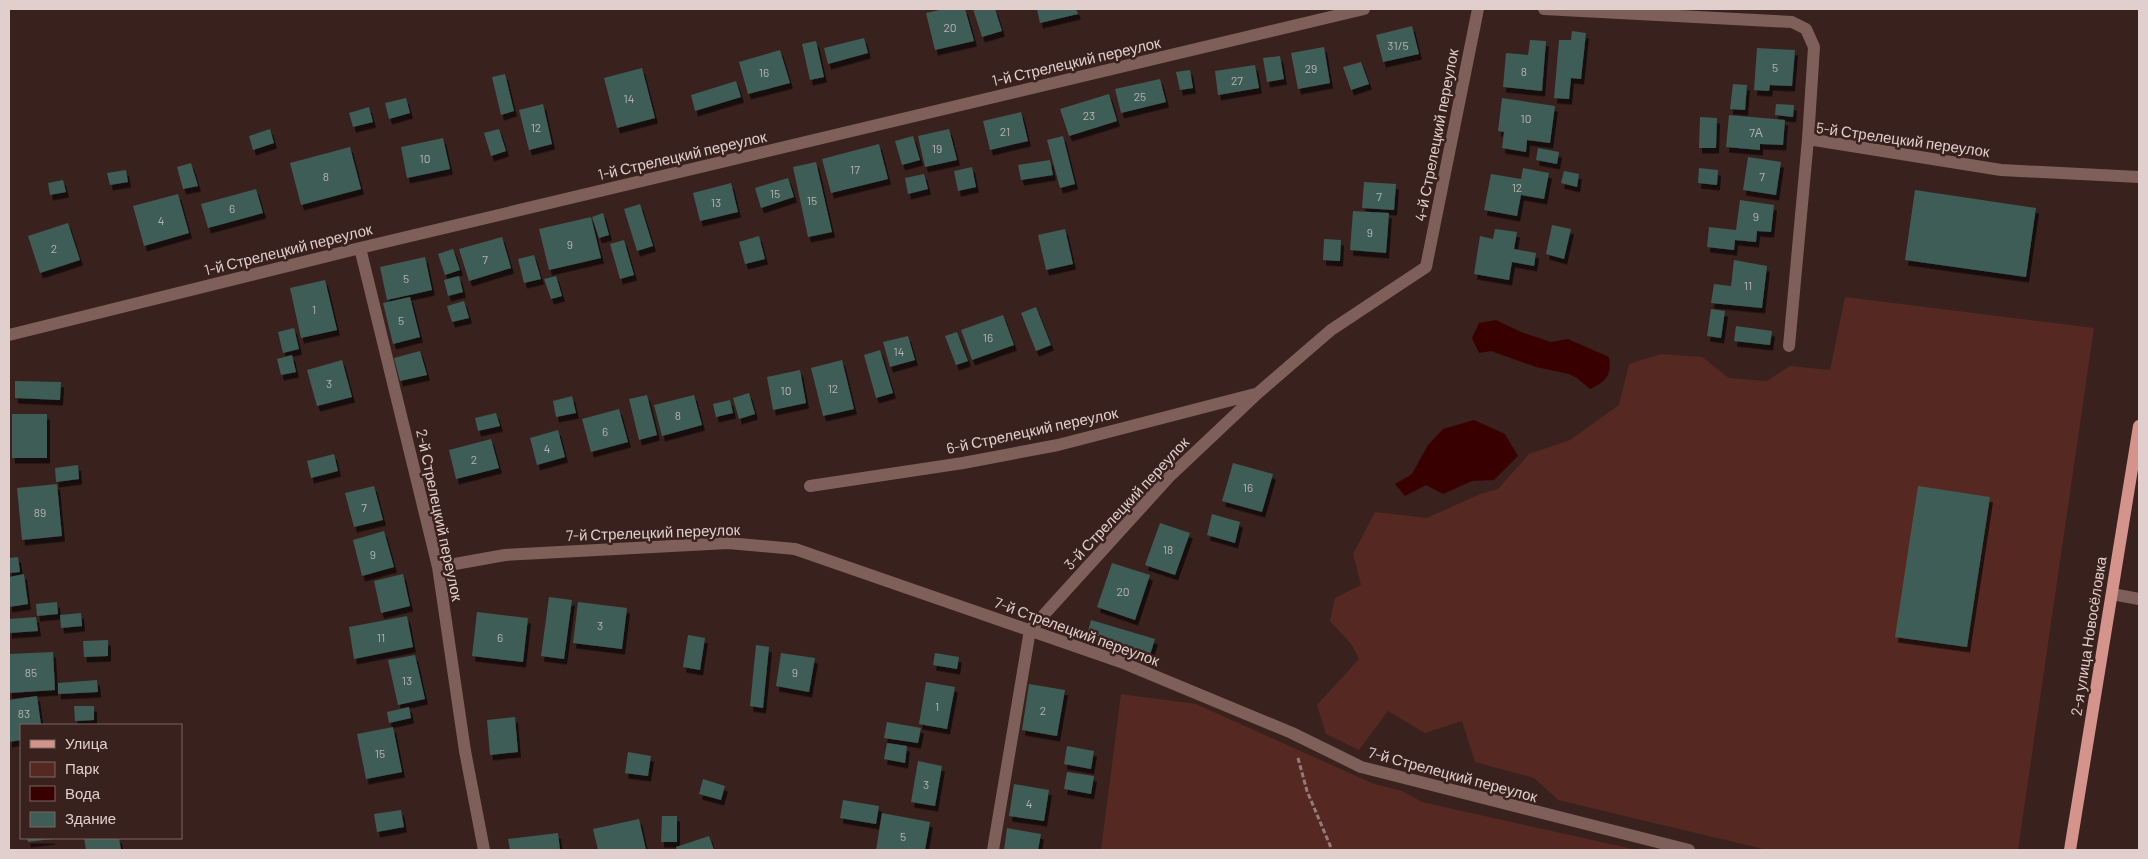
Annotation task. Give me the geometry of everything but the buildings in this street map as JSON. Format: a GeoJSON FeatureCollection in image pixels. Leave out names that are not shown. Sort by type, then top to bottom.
{"type":"FeatureCollection","features":[{"type":"Feature","properties":{"kind":"main road","name":"2-я улица Новосёловка"},"geometry":{"type":"LineString","coordinates":[[2070,850],[2138,443],[2139,426]]}},
{"type":"Feature","properties":{"kind":"street","name":"1-й Стрелецкий переулок"},"geometry":{"type":"LineString","coordinates":[[9,334],[360,248],[1364,9]]}},
{"type":"Feature","properties":{"kind":"street","name":"4-й Стрелецкий переулок"},"geometry":{"type":"LineString","coordinates":[[1426,268],[1478,9]]}},
{"type":"Feature","properties":{"kind":"street"},"geometry":{"type":"LineString","coordinates":[[1544,9],[1792,22],[1806,29],[1814,47],[1808,139]]}},
{"type":"Feature","properties":{"kind":"street","name":"5-й Стрелецкий переулок"},"geometry":{"type":"LineString","coordinates":[[1789,346],[1808,139],[2001,170],[2139,177]]}},
{"type":"Feature","properties":{"kind":"street","name":"2-й Стрелецкий переулок"},"geometry":{"type":"LineString","coordinates":[[360,248],[438,567],[465,751],[484,850]]}},
{"type":"Feature","properties":{"kind":"street","name":"3-й Стрелецкий переулок"},"geometry":{"type":"LineString","coordinates":[[1030,630],[1169,478],[1258,393],[1331,330],[1426,268]]}},
{"type":"Feature","properties":{"kind":"street","name":"6-й Стрелецкий переулок"},"geometry":{"type":"LineString","coordinates":[[810,486],[963,463],[1058,445],[1258,393]]}},
{"type":"Feature","properties":{"kind":"street","name":"7-й Стрелецкий переулок"},"geometry":{"type":"LineString","coordinates":[[438,567],[505,555],[728,543],[795,549],[1121,662],[1292,733],[1361,767],[1688,850]]}},
{"type":"Feature","properties":{"kind":"street"},"geometry":{"type":"LineString","coordinates":[[2112,594],[2139,599]]}},
{"type":"Feature","properties":{"kind":"street"},"geometry":{"type":"LineString","coordinates":[[994,850],[1030,630]]}},
{"type":"Feature","properties":{"kind":"path"},"geometry":{"type":"LineString","coordinates":[[1292,733],[1307,791],[1332,850]]}},
{"type":"Feature","properties":{"kind":"green space"},"geometry":{"type":"Polygon","coordinates":[[[1845,297],[2094,328],[2018,850],[1767,850],[1558,800],[1534,778],[1475,762],[1462,721],[1425,733],[1388,711],[1359,750],[1326,734],[1317,705],[1359,659],[1352,645],[1330,621],[1335,598],[1361,585],[1353,554],[1375,512],[1427,518],[1478,495],[1498,489],[1529,454],[1570,440],[1619,405],[1629,364],[1661,354],[1702,357],[1729,378],[1767,381],[1790,366],[1830,370],[1845,297]]]}},
{"type":"Feature","properties":{"kind":"green space"},"geometry":{"type":"Polygon","coordinates":[[[1121,694],[1196,704],[1374,784],[1402,791],[1422,802],[1637,850],[1101,850],[1121,694]]]}},
{"type":"Feature","properties":{"kind":"water"},"geometry":{"type":"Polygon","coordinates":[[[1496,320],[1521,332],[1551,342],[1568,339],[1609,357],[1609,373],[1604,381],[1590,389],[1569,374],[1536,367],[1491,351],[1479,353],[1472,338],[1479,323],[1496,320]]]}},
{"type":"Feature","properties":{"kind":"water"},"geometry":{"type":"Polygon","coordinates":[[[1474,420],[1505,434],[1518,456],[1494,480],[1472,481],[1443,494],[1426,485],[1405,496],[1395,484],[1412,474],[1428,445],[1443,429],[1474,420]]]}}]}
